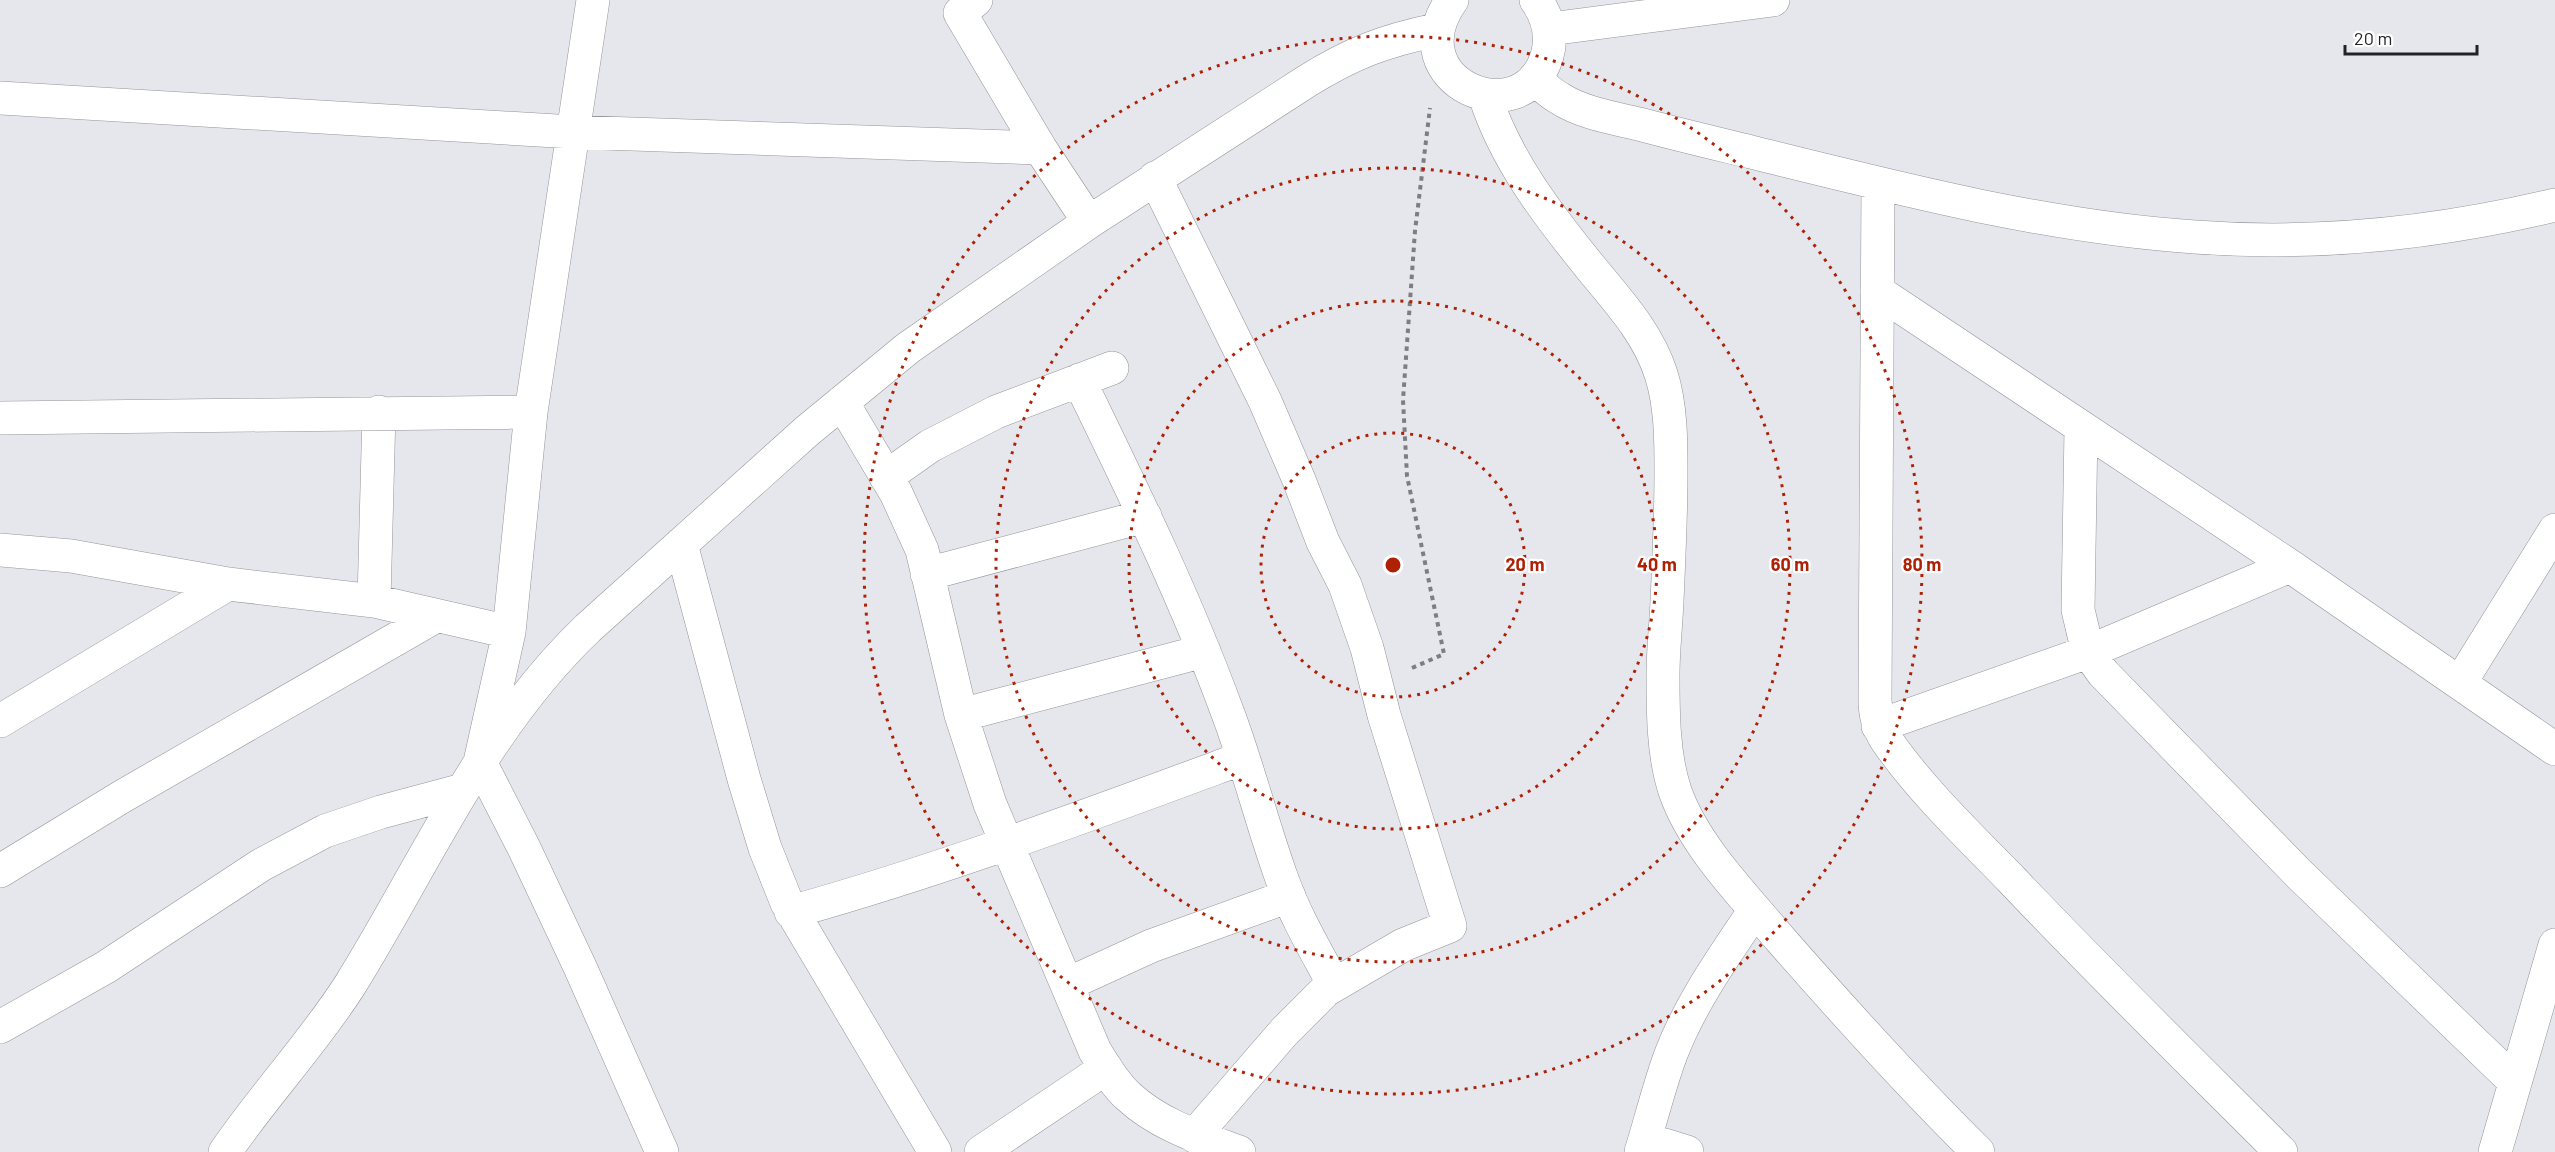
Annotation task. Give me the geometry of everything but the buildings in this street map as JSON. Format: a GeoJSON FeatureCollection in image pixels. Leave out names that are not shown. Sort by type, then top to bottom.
{"type":"FeatureCollection","features":[{"type":"Feature","properties":{"kind":"street"},"geometry":{"type":"LineString","coordinates":[[472,776],[509,632],[531,412],[593,0]]}},
{"type":"Feature","properties":{"kind":"street"},"geometry":{"type":"LineString","coordinates":[[976,0],[960,13],[1040,148],[1089,222]]}},
{"type":"Feature","properties":{"kind":"street"},"geometry":{"type":"LineString","coordinates":[[1452,0],[1442,13],[1437,40],[1443,66],[1453,80],[1468,90],[1485,96],[1503,95],[1521,90],[1534,79],[1547,56],[1550,29],[1544,12],[1536,0]]}},
{"type":"Feature","properties":{"kind":"street"},"geometry":{"type":"LineString","coordinates":[[1550,29],[1773,0]]}},
{"type":"Feature","properties":{"kind":"street"},"geometry":{"type":"LineString","coordinates":[[225,1152],[348,988],[472,776],[509,718],[558,657],[681,544],[842,402],[908,348],[1155,178],[1344,59],[1395,39],[1437,40]]}},
{"type":"Feature","properties":{"kind":"street"},"geometry":{"type":"LineString","coordinates":[[1534,79],[1560,99],[1594,112],[1878,184],[2002,210],[2107,228],[2195,237],[2270,240],[2404,233],[2513,215],[2555,205]]}},
{"type":"Feature","properties":{"kind":"street"},"geometry":{"type":"LineString","coordinates":[[1485,96],[1495,126],[1520,171],[1565,236],[1634,320],[1655,355],[1663,379],[1671,448],[1671,520],[1663,673],[1669,766],[1674,790],[1691,826],[1732,883],[1859,1030],[1978,1152]]}},
{"type":"Feature","properties":{"kind":"street"},"geometry":{"type":"LineString","coordinates":[[0,98],[573,132],[1040,148]]}},
{"type":"Feature","properties":{"kind":"street"},"geometry":{"type":"LineString","coordinates":[[1155,178],[1265,402],[1323,542],[1348,592],[1367,648],[1376,685],[1450,926],[1403,945],[1334,986],[1312,1002],[1194,1136]]}},
{"type":"Feature","properties":{"kind":"street"},"geometry":{"type":"LineString","coordinates":[[1878,184],[1875,707],[1878,726],[1913,774],[1990,857],[2108,981],[2281,1152]]}},
{"type":"Feature","properties":{"kind":"street"},"geometry":{"type":"LineString","coordinates":[[1877,291],[2290,566],[2555,749]]}},
{"type":"Feature","properties":{"kind":"street"},"geometry":{"type":"LineString","coordinates":[[886,477],[930,446],[962,428],[1006,408],[1112,368]]}},
{"type":"Feature","properties":{"kind":"street"},"geometry":{"type":"LineString","coordinates":[[1078,380],[1145,516],[1204,651],[1244,758],[1289,896],[1334,986]]}},
{"type":"Feature","properties":{"kind":"street"},"geometry":{"type":"LineString","coordinates":[[842,402],[886,477],[922,550],[961,715],[990,804],[1095,1051],[1128,1096],[1158,1118],[1194,1136],[1239,1152]]}},
{"type":"Feature","properties":{"kind":"street"},"geometry":{"type":"LineString","coordinates":[[374,601],[379,412]]}},
{"type":"Feature","properties":{"kind":"street"},"geometry":{"type":"LineString","coordinates":[[0,418],[531,412]]}},
{"type":"Feature","properties":{"kind":"street"},"geometry":{"type":"LineString","coordinates":[[2081,428],[2078,610],[2088,652],[2103,673],[2299,874],[2515,1082]]}},
{"type":"Feature","properties":{"kind":"street"},"geometry":{"type":"LineString","coordinates":[[927,574],[1145,516]]}},
{"type":"Feature","properties":{"kind":"street"},"geometry":{"type":"LineString","coordinates":[[2460,683],[2555,530]]}},
{"type":"Feature","properties":{"kind":"street"},"geometry":{"type":"LineString","coordinates":[[681,544],[765,848],[791,912],[935,1152]]}},
{"type":"Feature","properties":{"kind":"street"},"geometry":{"type":"LineString","coordinates":[[6,555],[71,556],[228,584],[374,601],[509,632]]}},
{"type":"Feature","properties":{"kind":"street"},"geometry":{"type":"LineString","coordinates":[[1878,726],[2088,652],[2290,566]]}},
{"type":"Feature","properties":{"kind":"street"},"geometry":{"type":"LineString","coordinates":[[0,721],[228,584]]}},
{"type":"Feature","properties":{"kind":"street"},"geometry":{"type":"LineString","coordinates":[[0,870],[123,796],[436,616]]}},
{"type":"Feature","properties":{"kind":"street"},"geometry":{"type":"LineString","coordinates":[[961,715],[1204,651]]}},
{"type":"Feature","properties":{"kind":"street"},"geometry":{"type":"LineString","coordinates":[[791,912],[886,885],[1007,844],[1244,758]]}},
{"type":"Feature","properties":{"kind":"street"},"geometry":{"type":"LineString","coordinates":[[0,1027],[106,967],[261,865],[325,831],[381,812],[472,776]]}},
{"type":"Feature","properties":{"kind":"street"},"geometry":{"type":"LineString","coordinates":[[472,776],[524,848],[580,967],[662,1152]]}},
{"type":"Feature","properties":{"kind":"street"},"geometry":{"type":"LineString","coordinates":[[1068,984],[1151,946],[1289,896]]}},
{"type":"Feature","properties":{"kind":"street"},"geometry":{"type":"LineString","coordinates":[[1687,1152],[1643,1145],[1671,1054],[1685,1023],[1710,975],[1755,910]]}},
{"type":"Feature","properties":{"kind":"street"},"geometry":{"type":"LineString","coordinates":[[2495,1152],[2555,945]]}},
{"type":"Feature","properties":{"kind":"street"},"geometry":{"type":"LineString","coordinates":[[981,1152],[1106,1068]]}},
{"type":"Feature","properties":{"kind":"path"},"geometry":{"type":"LineString","coordinates":[[1376,685],[1444,654],[1407,476],[1403,400],[1415,231],[1437,40]]}}]}
